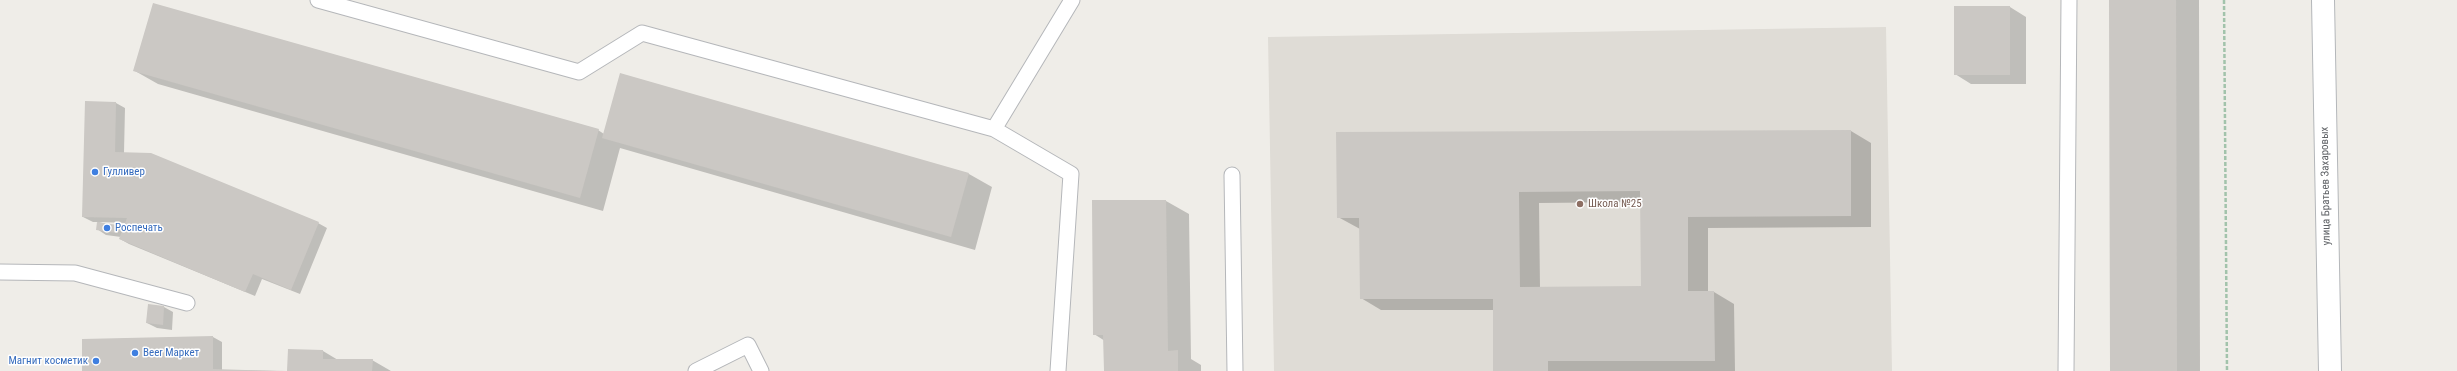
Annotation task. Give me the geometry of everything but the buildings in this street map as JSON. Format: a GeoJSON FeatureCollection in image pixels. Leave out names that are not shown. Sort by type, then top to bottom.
{"type":"FeatureCollection","features":[{"type":"Feature","properties":{"kind":"main road","name":"улица Братьев Захаровых"},"geometry":{"type":"LineString","coordinates":[[2323,0],[2330,371]]}},
{"type":"Feature","properties":{"kind":"lane"},"geometry":{"type":"LineString","coordinates":[[318,0],[579,72],[642,33],[994,129],[1071,174],[1058,371]]}},
{"type":"Feature","properties":{"kind":"lane"},"geometry":{"type":"LineString","coordinates":[[994,129],[1072,0]]}},
{"type":"Feature","properties":{"kind":"lane"},"geometry":{"type":"LineString","coordinates":[[2066,371],[2069,0]]}},
{"type":"Feature","properties":{"kind":"lane"},"geometry":{"type":"LineString","coordinates":[[1232,175],[1235,371]]}},
{"type":"Feature","properties":{"kind":"lane"},"geometry":{"type":"LineString","coordinates":[[0,272],[75,273],[187,303]]}},
{"type":"Feature","properties":{"kind":"lane"},"geometry":{"type":"LineString","coordinates":[[696,371],[748,345],[761,371]]}},
{"type":"Feature","properties":{"kind":"path"},"geometry":{"type":"LineString","coordinates":[[2224,0],[2227,371]]}},
{"type":"Feature","properties":{"kind":"shaded area","name":"Школа №25"},"geometry":{"type":"Polygon","coordinates":[[[1886,27],[1892,371],[1274,371],[1268,37],[1886,27]]]}},
{"type":"Feature","properties":{"kind":"place","name":"Гулливер"},"geometry":{"type":"Point","coordinates":[95,172]}},
{"type":"Feature","properties":{"kind":"place","name":"Школа №25"},"geometry":{"type":"Point","coordinates":[1580,204]}},
{"type":"Feature","properties":{"kind":"place","name":"Роспечать"},"geometry":{"type":"Point","coordinates":[107,228]}},
{"type":"Feature","properties":{"kind":"place","name":"Beer Маркет"},"geometry":{"type":"Point","coordinates":[135,353]}},
{"type":"Feature","properties":{"kind":"place","name":"Магнит косметик"},"geometry":{"type":"Point","coordinates":[96,361]}}]}
